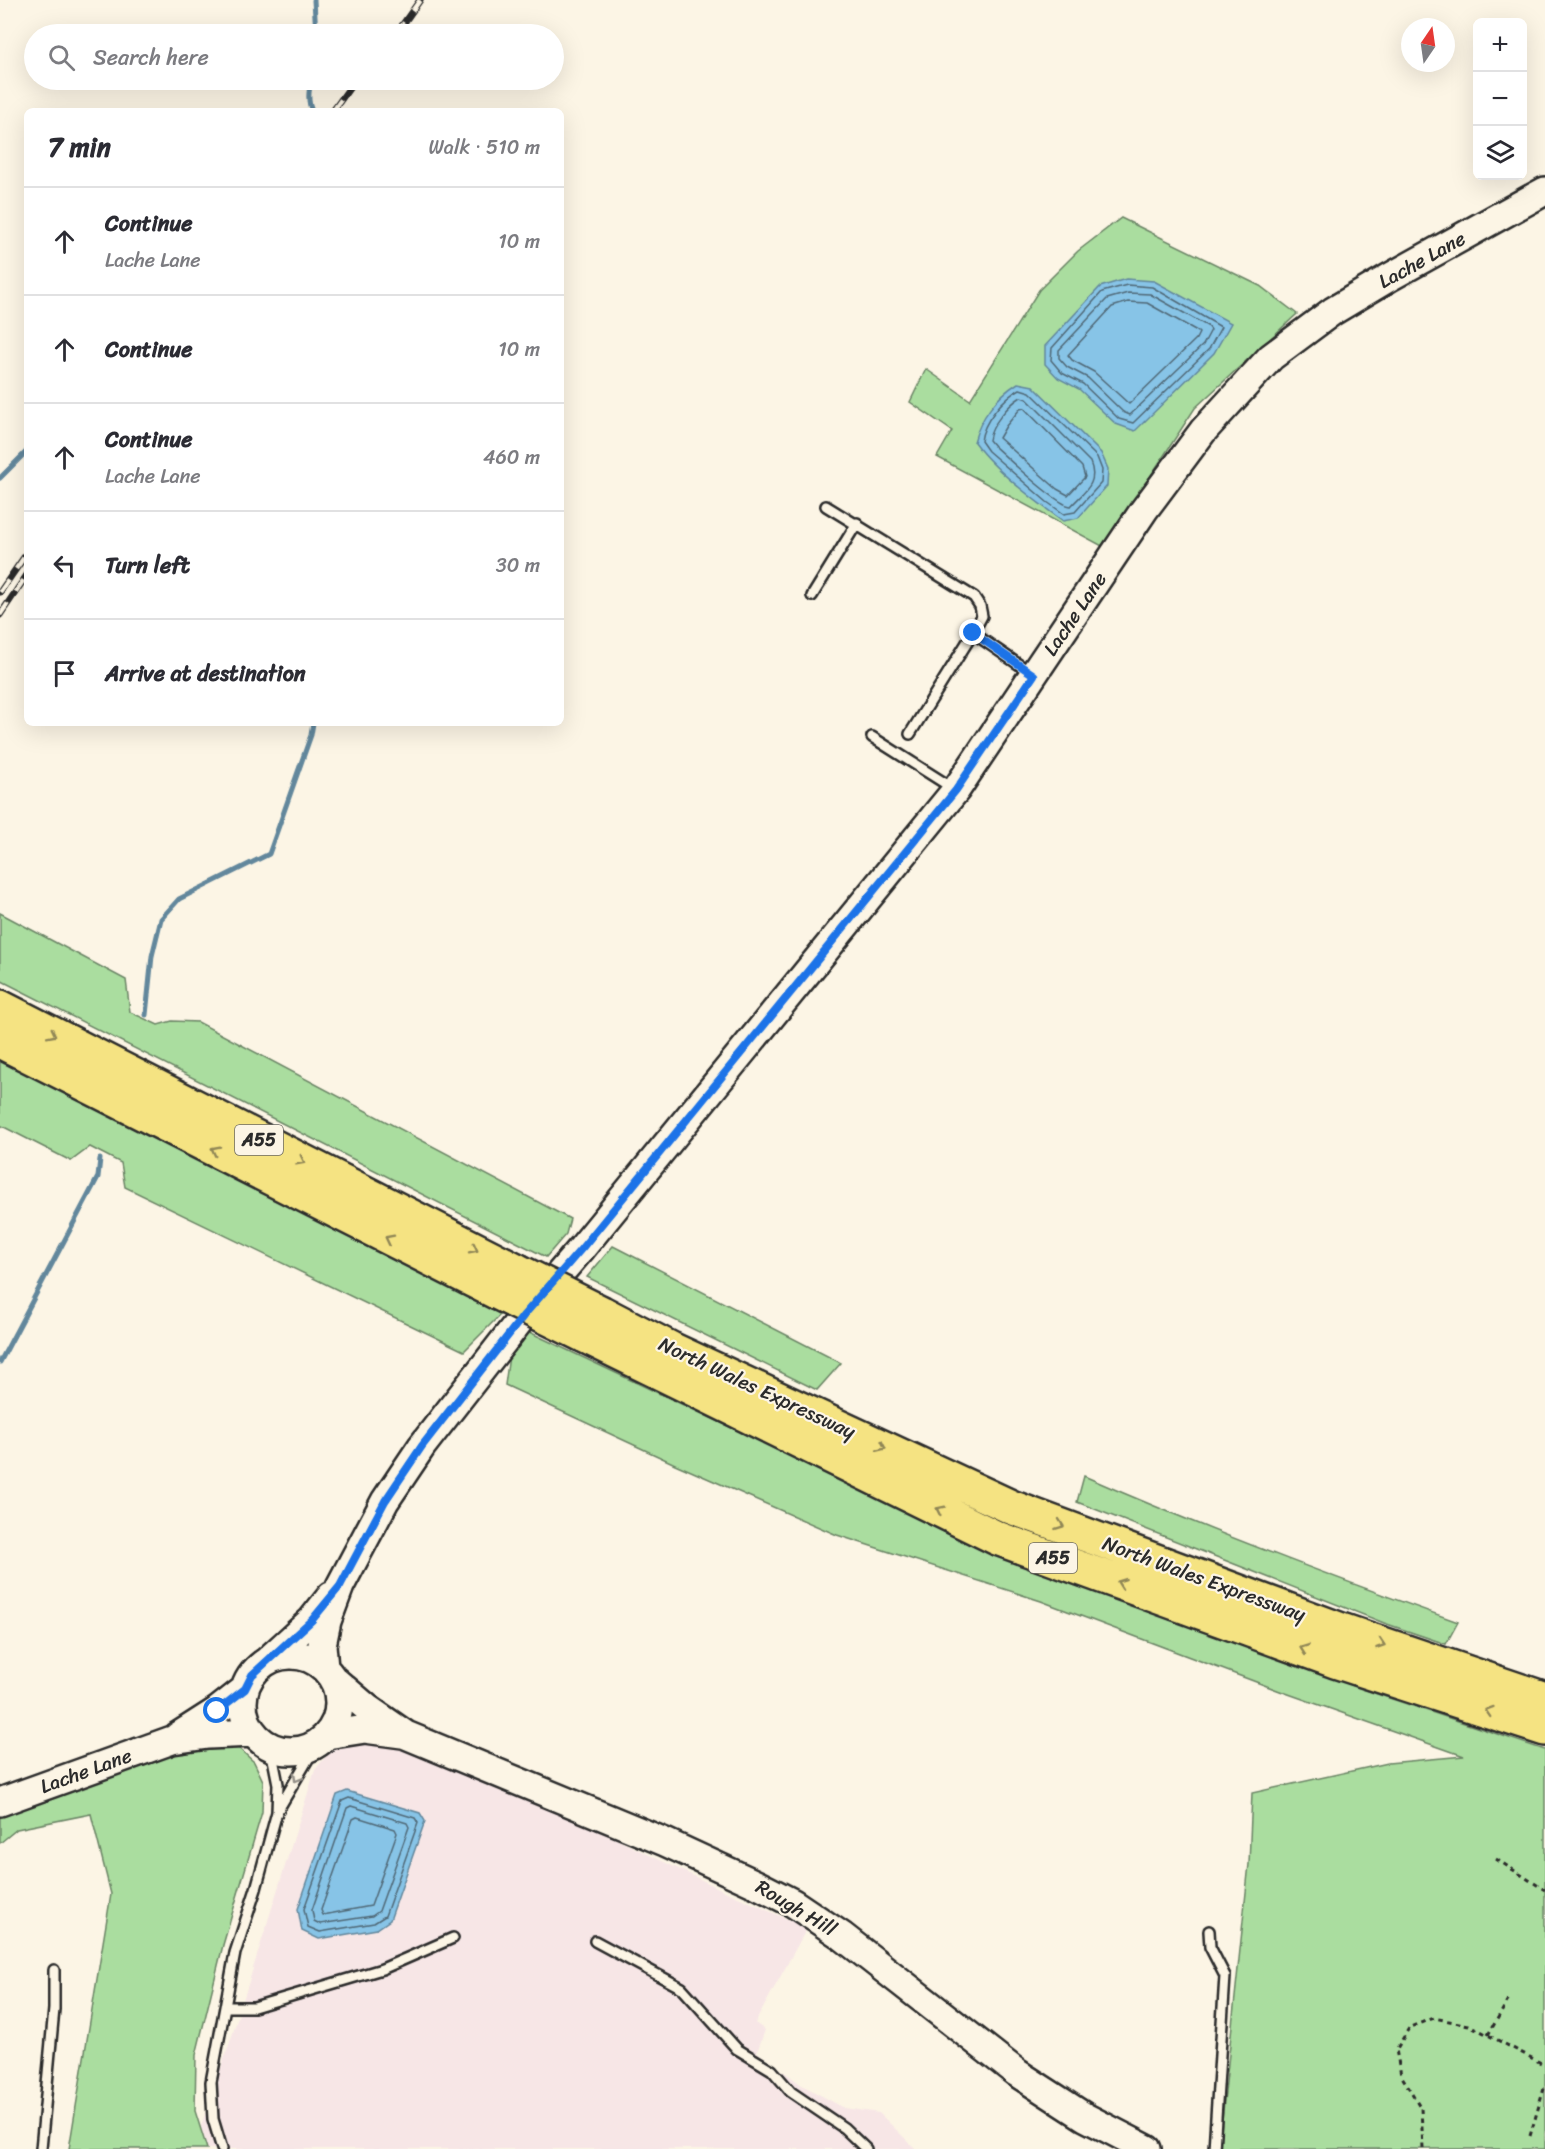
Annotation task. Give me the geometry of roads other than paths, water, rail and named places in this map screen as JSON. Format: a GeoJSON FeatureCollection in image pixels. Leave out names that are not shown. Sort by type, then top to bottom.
{"type":"FeatureCollection","features":[{"type":"Feature","properties":{"kind":"highway","name":"North Wales Expressway"},"geometry":{"type":"LineString","coordinates":[[0,1007],[508,1282]]}},
{"type":"Feature","properties":{"kind":"highway","name":"North Wales Expressway"},"geometry":{"type":"LineString","coordinates":[[0,1041],[508,1282],[997,1538],[1335,1661],[1545,1729]]}},
{"type":"Feature","properties":{"kind":"highway","name":"North Wales Expressway"},"geometry":{"type":"LineString","coordinates":[[592,1324],[671,1349],[1011,1507],[1344,1631],[1545,1699]]}},
{"type":"Feature","properties":{"kind":"street","name":"Lache Lane"},"geometry":{"type":"LineString","coordinates":[[328,1674],[322,1645],[327,1621],[340,1586],[385,1501],[422,1446],[524,1315],[582,1248],[956,790],[1144,510],[1203,431],[1271,357],[1333,311],[1545,191]]}},
{"type":"Feature","properties":{"kind":"street","name":"Lache Lane"},"geometry":{"type":"LineString","coordinates":[[263,1664],[312,1620],[340,1586]]}},
{"type":"Feature","properties":{"kind":"street"},"geometry":{"type":"LineString","coordinates":[[294,1656],[310,1660],[328,1674],[338,1693],[339,1708],[335,1722],[322,1740],[305,1749],[292,1751],[279,1750],[260,1739],[246,1719],[243,1704],[245,1689],[252,1675],[263,1664],[278,1657],[294,1656]]}},
{"type":"Feature","properties":{"kind":"street","name":"Rough Hill"},"geometry":{"type":"LineString","coordinates":[[328,1674],[367,1708],[406,1735],[665,1842],[758,1884],[793,1903],[842,1936],[1017,2073],[1085,2117],[1147,2149]]}},
{"type":"Feature","properties":{"kind":"street","name":"Lache Lane"},"geometry":{"type":"LineString","coordinates":[[0,1802],[172,1740],[217,1711],[245,1689]]}},
{"type":"Feature","properties":{"kind":"street","name":"Rough Hill"},"geometry":{"type":"LineString","coordinates":[[322,1740],[365,1730],[406,1735]]}},
{"type":"Feature","properties":{"kind":"street","name":"Lache Lane"},"geometry":{"type":"LineString","coordinates":[[172,1740],[260,1739]]}},
{"type":"Feature","properties":{"kind":"lane"},"geometry":{"type":"LineString","coordinates":[[826,506],[974,597],[980,606],[982,616],[973,633],[910,734]]}},
{"type":"Feature","properties":{"kind":"lane"},"geometry":{"type":"LineString","coordinates":[[812,596],[857,524]]}},
{"type":"Feature","properties":{"kind":"lane"},"geometry":{"type":"LineString","coordinates":[[973,633],[1034,675]]}},
{"type":"Feature","properties":{"kind":"lane"},"geometry":{"type":"LineString","coordinates":[[872,737],[956,790]]}},
{"type":"Feature","properties":{"kind":"lane"},"geometry":{"type":"LineString","coordinates":[[222,2149],[213,2119],[211,2082],[235,1953],[256,1889],[277,1812],[278,1784],[273,1759],[260,1739]]}},
{"type":"Feature","properties":{"kind":"lane"},"geometry":{"type":"LineString","coordinates":[[277,1812],[322,1740]]}},
{"type":"Feature","properties":{"kind":"lane"},"geometry":{"type":"LineString","coordinates":[[1209,1931],[1210,1947],[1225,1976],[1214,2149]]}},
{"type":"Feature","properties":{"kind":"lane"},"geometry":{"type":"LineString","coordinates":[[225,2007],[254,2007],[382,1970],[453,1938]]}},
{"type":"Feature","properties":{"kind":"lane"},"geometry":{"type":"LineString","coordinates":[[596,1941],[682,1988],[737,2049],[772,2070],[791,2092],[844,2128],[866,2149]]}},
{"type":"Feature","properties":{"kind":"lane"},"geometry":{"type":"LineString","coordinates":[[41,2149],[54,2010],[54,1970]]}},
{"type":"Feature","properties":{"kind":"water"},"geometry":{"type":"Polygon","coordinates":[[[1126,279],[1154,281],[1231,323],[1214,353],[1135,431],[1116,424],[1079,389],[1058,378],[1045,364],[1045,346],[1100,287],[1126,279]]]}},
{"type":"Feature","properties":{"kind":"water"},"geometry":{"type":"Polygon","coordinates":[[[1018,383],[1033,386],[1101,453],[1108,469],[1107,486],[1078,518],[1063,521],[1052,513],[1004,474],[974,442],[980,424],[990,408],[1018,383]]]}},
{"type":"Feature","properties":{"kind":"water"},"geometry":{"type":"Polygon","coordinates":[[[347,1791],[420,1813],[425,1821],[390,1920],[377,1929],[319,1939],[302,1931],[298,1909],[337,1795],[347,1791]]]}},
{"type":"Feature","properties":{"kind":"waterway"},"geometry":{"type":"LineString","coordinates":[[314,0],[315,24]]}},
{"type":"Feature","properties":{"kind":"waterway"},"geometry":{"type":"LineString","coordinates":[[309,90],[310,108]]}},
{"type":"Feature","properties":{"kind":"waterway"},"geometry":{"type":"LineString","coordinates":[[0,478],[24,454]]}},
{"type":"Feature","properties":{"kind":"waterway"},"geometry":{"type":"LineString","coordinates":[[146,1015],[152,956],[161,919],[179,899],[269,854],[312,726]]}},
{"type":"Feature","properties":{"kind":"waterway"},"geometry":{"type":"LineString","coordinates":[[0,1362],[98,1177],[100,1159]]}},
{"type":"Feature","properties":{"kind":"railway"},"geometry":{"type":"LineString","coordinates":[[403,24],[420,0]]}},
{"type":"Feature","properties":{"kind":"railway"},"geometry":{"type":"LineString","coordinates":[[335,108],[348,90]]}},
{"type":"Feature","properties":{"kind":"railway"},"geometry":{"type":"LineString","coordinates":[[0,592],[24,557]]}},
{"type":"Feature","properties":{"kind":"railway"},"geometry":{"type":"LineString","coordinates":[[0,615],[24,579]]}}]}
